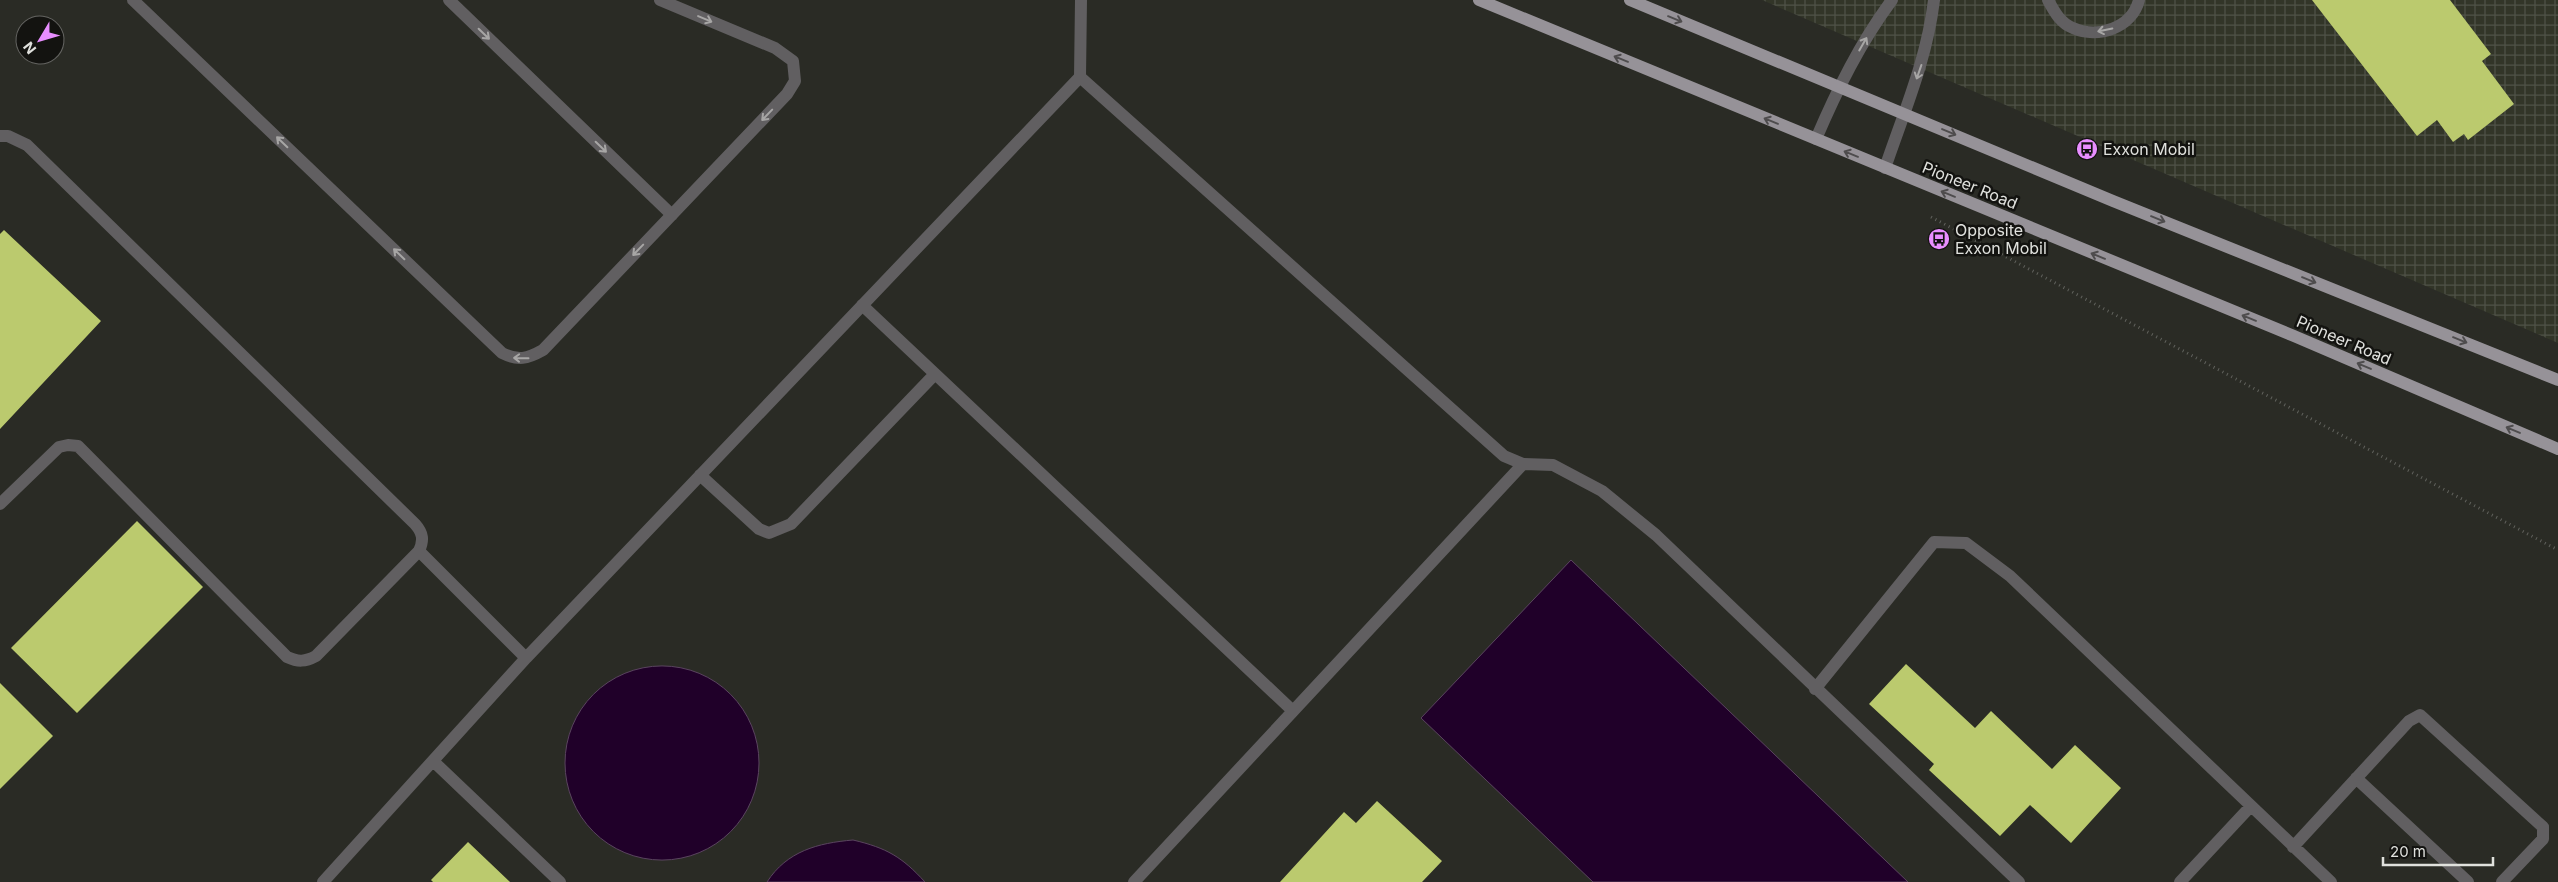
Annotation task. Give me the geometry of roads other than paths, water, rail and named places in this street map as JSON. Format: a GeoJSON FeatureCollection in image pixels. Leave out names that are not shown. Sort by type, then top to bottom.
{"type":"FeatureCollection","features":[{"type":"Feature","properties":{"kind":"main road","name":"Pioneer Road"},"geometry":{"type":"LineString","coordinates":[[1479,0],[2294,336],[2558,449]]}},
{"type":"Feature","properties":{"kind":"main road"},"geometry":{"type":"LineString","coordinates":[[1630,0],[2113,201],[2558,380]]}},
{"type":"Feature","properties":{"kind":"lane"},"geometry":{"type":"LineString","coordinates":[[133,0],[502,353],[514,359],[528,358],[543,350],[787,94],[795,81],[793,61],[776,48],[660,0]]}},
{"type":"Feature","properties":{"kind":"lane"},"geometry":{"type":"LineString","coordinates":[[449,0],[672,215]]}},
{"type":"Feature","properties":{"kind":"lane"},"geometry":{"type":"LineString","coordinates":[[323,882],[526,658],[1080,77],[1081,0]]}},
{"type":"Feature","properties":{"kind":"lane"},"geometry":{"type":"LineString","coordinates":[[1816,139],[1839,86],[1866,38],[1892,0]]}},
{"type":"Feature","properties":{"kind":"lane"},"geometry":{"type":"LineString","coordinates":[[1885,168],[1922,64],[1934,0]]}},
{"type":"Feature","properties":{"kind":"lane"},"geometry":{"type":"LineString","coordinates":[[2048,0],[2057,16],[2072,28],[2091,33],[2110,31],[2126,21],[2138,6],[2139,0]]}},
{"type":"Feature","properties":{"kind":"lane"},"geometry":{"type":"LineString","coordinates":[[1080,77],[1504,456],[1523,464],[1553,465],[1602,491],[1656,535],[2019,882]]}},
{"type":"Feature","properties":{"kind":"lane"},"geometry":{"type":"LineString","coordinates":[[0,136],[8,136],[27,145],[416,524],[423,537],[419,551],[316,656],[303,662],[287,657],[78,446],[68,445],[59,447],[0,504]]}},
{"type":"Feature","properties":{"kind":"lane"},"geometry":{"type":"LineString","coordinates":[[862,305],[1294,711]]}},
{"type":"Feature","properties":{"kind":"lane"},"geometry":{"type":"LineString","coordinates":[[700,474],[759,529],[769,534],[778,531],[791,524],[936,374]]}},
{"type":"Feature","properties":{"kind":"lane"},"geometry":{"type":"LineString","coordinates":[[1134,882],[1523,464]]}},
{"type":"Feature","properties":{"kind":"lane"},"geometry":{"type":"LineString","coordinates":[[1815,689],[1934,542],[1966,543],[2010,576],[2331,882]]}},
{"type":"Feature","properties":{"kind":"lane"},"geometry":{"type":"LineString","coordinates":[[419,551],[526,658]]}},
{"type":"Feature","properties":{"kind":"lane"},"geometry":{"type":"LineString","coordinates":[[2293,846],[2414,716],[2420,714],[2426,717],[2543,826],[2543,839],[2502,882]]}},
{"type":"Feature","properties":{"kind":"lane"},"geometry":{"type":"LineString","coordinates":[[432,761],[560,882]]}},
{"type":"Feature","properties":{"kind":"lane"},"geometry":{"type":"LineString","coordinates":[[2356,778],[2468,882]]}},
{"type":"Feature","properties":{"kind":"lane"},"geometry":{"type":"LineString","coordinates":[[2180,882],[2251,806]]}},
{"type":"Feature","properties":{"kind":"place","name":"Exxon Mobil"},"geometry":{"type":"Point","coordinates":[2087,149]}},
{"type":"Feature","properties":{"kind":"place","name":"Opposite Exxon Mobil"},"geometry":{"type":"Point","coordinates":[1939,239]}}]}
